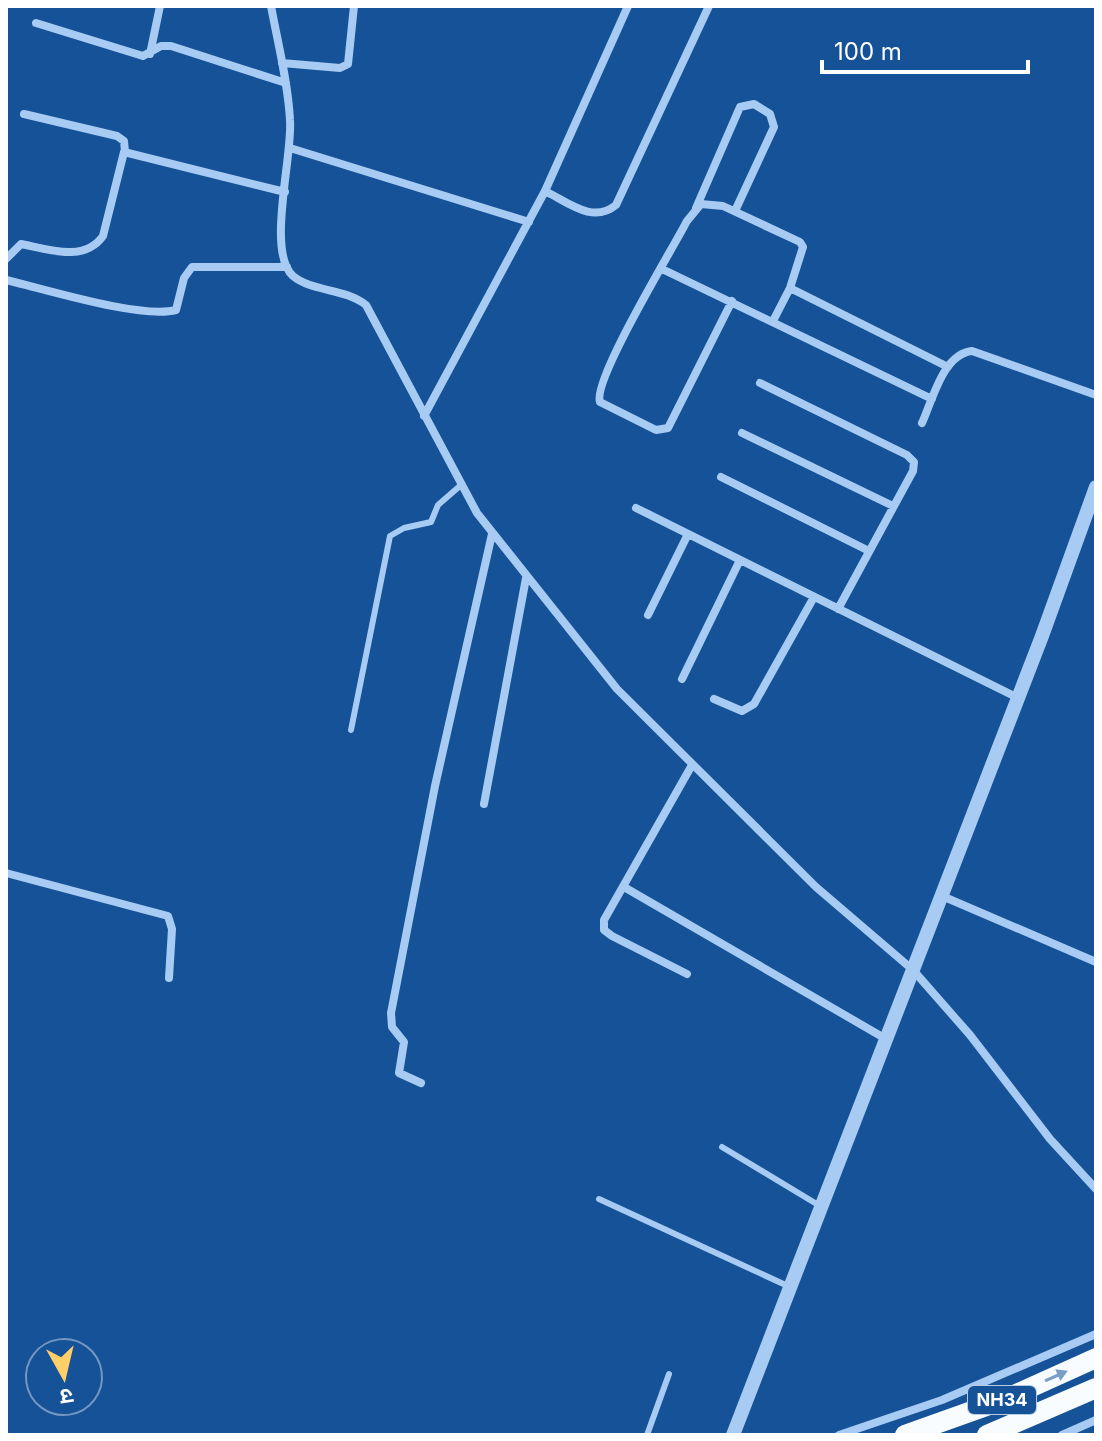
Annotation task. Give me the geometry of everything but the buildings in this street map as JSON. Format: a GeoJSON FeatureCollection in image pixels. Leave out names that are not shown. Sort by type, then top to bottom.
{"type":"FeatureCollection","features":[{"type":"Feature","properties":{"kind":"highway","name":"NH34"},"geometry":{"type":"LineString","coordinates":[[905,1435],[1003,1400],[1096,1358]]}},
{"type":"Feature","properties":{"kind":"highway","name":"NH34"},"geometry":{"type":"LineString","coordinates":[[987,1435],[1096,1388]]}},
{"type":"Feature","properties":{"kind":"street"},"geometry":{"type":"LineString","coordinates":[[149,55],[160,6]]}},
{"type":"Feature","properties":{"kind":"street"},"geometry":{"type":"LineString","coordinates":[[271,6],[286,83],[290,148],[281,242],[287,267],[303,281],[354,295],[366,305],[461,485],[492,534],[617,689],[816,887],[870,937],[913,970],[970,1035],[1050,1139],[1096,1189]]}},
{"type":"Feature","properties":{"kind":"street"},"geometry":{"type":"LineString","coordinates":[[282,63],[340,68],[348,64],[354,6]]}},
{"type":"Feature","properties":{"kind":"street"},"geometry":{"type":"LineString","coordinates":[[424,416],[545,191],[628,6]]}},
{"type":"Feature","properties":{"kind":"street"},"geometry":{"type":"LineString","coordinates":[[545,191],[595,215],[605,214],[616,205],[709,6]]}},
{"type":"Feature","properties":{"kind":"street"},"geometry":{"type":"LineString","coordinates":[[36,23],[143,56],[161,46],[171,46],[286,83]]}},
{"type":"Feature","properties":{"kind":"street"},"geometry":{"type":"LineString","coordinates":[[732,301],[668,428],[656,430],[607,407],[598,395],[599,387],[695,211],[740,107],[754,104],[770,114],[774,127],[735,211]]}},
{"type":"Feature","properties":{"kind":"street"},"geometry":{"type":"LineString","coordinates":[[6,259],[21,244],[75,252],[97,244],[103,236],[125,152],[124,141],[117,136],[24,114]]}},
{"type":"Feature","properties":{"kind":"street"},"geometry":{"type":"LineString","coordinates":[[290,148],[529,222]]}},
{"type":"Feature","properties":{"kind":"street"},"geometry":{"type":"LineString","coordinates":[[125,152],[285,192]]}},
{"type":"Feature","properties":{"kind":"street"},"geometry":{"type":"LineString","coordinates":[[695,211],[709,203],[735,211],[800,242],[802,256],[773,321]]}},
{"type":"Feature","properties":{"kind":"street"},"geometry":{"type":"LineString","coordinates":[[6,280],[145,310],[169,311],[176,310],[184,278],[192,267],[287,267]]}},
{"type":"Feature","properties":{"kind":"street"},"geometry":{"type":"LineString","coordinates":[[662,269],[932,399]]}},
{"type":"Feature","properties":{"kind":"street"},"geometry":{"type":"LineString","coordinates":[[790,288],[948,367]]}},
{"type":"Feature","properties":{"kind":"street"},"geometry":{"type":"LineString","coordinates":[[922,423],[954,357],[972,351],[1096,395]]}},
{"type":"Feature","properties":{"kind":"street"},"geometry":{"type":"LineString","coordinates":[[760,383],[907,455],[914,462],[913,471],[838,609]]}},
{"type":"Feature","properties":{"kind":"street"},"geometry":{"type":"LineString","coordinates":[[742,433],[893,506]]}},
{"type":"Feature","properties":{"kind":"street"},"geometry":{"type":"LineString","coordinates":[[721,477],[869,551]]}},
{"type":"Feature","properties":{"kind":"street"},"geometry":{"type":"LineString","coordinates":[[733,1435],[1018,698],[1096,487]]}},
{"type":"Feature","properties":{"kind":"street"},"geometry":{"type":"LineString","coordinates":[[636,508],[1018,698]]}},
{"type":"Feature","properties":{"kind":"street"},"geometry":{"type":"LineString","coordinates":[[421,1083],[399,1073],[404,1042],[392,1027],[391,1013],[435,786],[492,534]]}},
{"type":"Feature","properties":{"kind":"street"},"geometry":{"type":"LineString","coordinates":[[648,615],[688,534]]}},
{"type":"Feature","properties":{"kind":"street"},"geometry":{"type":"LineString","coordinates":[[682,679],[740,560]]}},
{"type":"Feature","properties":{"kind":"street"},"geometry":{"type":"LineString","coordinates":[[484,804],[526,578]]}},
{"type":"Feature","properties":{"kind":"street"},"geometry":{"type":"LineString","coordinates":[[714,699],[742,711],[754,704],[814,597]]}},
{"type":"Feature","properties":{"kind":"street"},"geometry":{"type":"LineString","coordinates":[[687,974],[604,930],[604,920],[692,765]]}},
{"type":"Feature","properties":{"kind":"street"},"geometry":{"type":"LineString","coordinates":[[6,873],[168,916],[172,929],[169,978]]}},
{"type":"Feature","properties":{"kind":"street"},"geometry":{"type":"LineString","coordinates":[[624,887],[886,1039]]}},
{"type":"Feature","properties":{"kind":"street"},"geometry":{"type":"LineString","coordinates":[[942,896],[1096,962]]}},
{"type":"Feature","properties":{"kind":"street"},"geometry":{"type":"LineString","coordinates":[[839,1435],[942,1400],[1096,1334]]}},
{"type":"Feature","properties":{"kind":"street"},"geometry":{"type":"LineString","coordinates":[[1062,1435],[1096,1420]]}},
{"type":"Feature","properties":{"kind":"lane"},"geometry":{"type":"LineString","coordinates":[[351,730],[390,536],[404,528],[431,522],[438,505],[461,485]]}},
{"type":"Feature","properties":{"kind":"lane"},"geometry":{"type":"LineString","coordinates":[[722,1147],[820,1206]]}},
{"type":"Feature","properties":{"kind":"lane"},"geometry":{"type":"LineString","coordinates":[[599,1199],[790,1287]]}},
{"type":"Feature","properties":{"kind":"lane"},"geometry":{"type":"LineString","coordinates":[[647,1435],[669,1374]]}}]}
